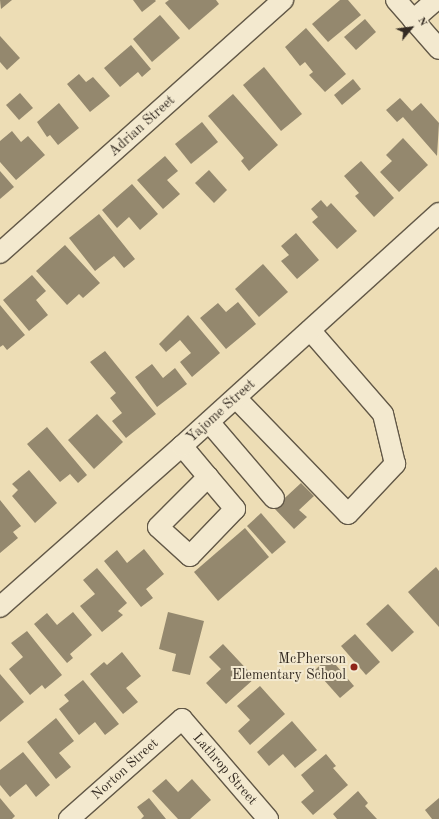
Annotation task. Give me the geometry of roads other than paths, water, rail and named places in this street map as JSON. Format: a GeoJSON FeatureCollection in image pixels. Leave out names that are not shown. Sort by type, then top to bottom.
{"type":"FeatureCollection","features":[{"type":"Feature","properties":{"kind":"street","name":"Adrian Street"},"geometry":{"type":"LineString","coordinates":[[0,253],[284,0]]}},
{"type":"Feature","properties":{"kind":"street"},"geometry":{"type":"LineString","coordinates":[[396,0],[439,49]]}},
{"type":"Feature","properties":{"kind":"street"},"geometry":{"type":"LineString","coordinates":[[413,20],[436,0]]}},
{"type":"Feature","properties":{"kind":"street","name":"Yajome Street"},"geometry":{"type":"LineString","coordinates":[[0,607],[236,398],[439,213]]}},
{"type":"Feature","properties":{"kind":"street"},"geometry":{"type":"LineString","coordinates":[[236,398],[348,514],[395,464],[383,414],[310,330]]}},
{"type":"Feature","properties":{"kind":"street"},"geometry":{"type":"LineString","coordinates":[[209,422],[274,498]]}},
{"type":"Feature","properties":{"kind":"street"},"geometry":{"type":"LineString","coordinates":[[182,446],[208,477]]}},
{"type":"Feature","properties":{"kind":"street","name":"Norton Street"},"geometry":{"type":"LineString","coordinates":[[69,819],[182,719]]}},
{"type":"Feature","properties":{"kind":"street","name":"Lathrop Street"},"geometry":{"type":"LineString","coordinates":[[182,719],[268,819]]}},
{"type":"Feature","properties":{"kind":"place","name":"McPherson Elementary School"},"geometry":{"type":"Point","coordinates":[354,667]}}]}
